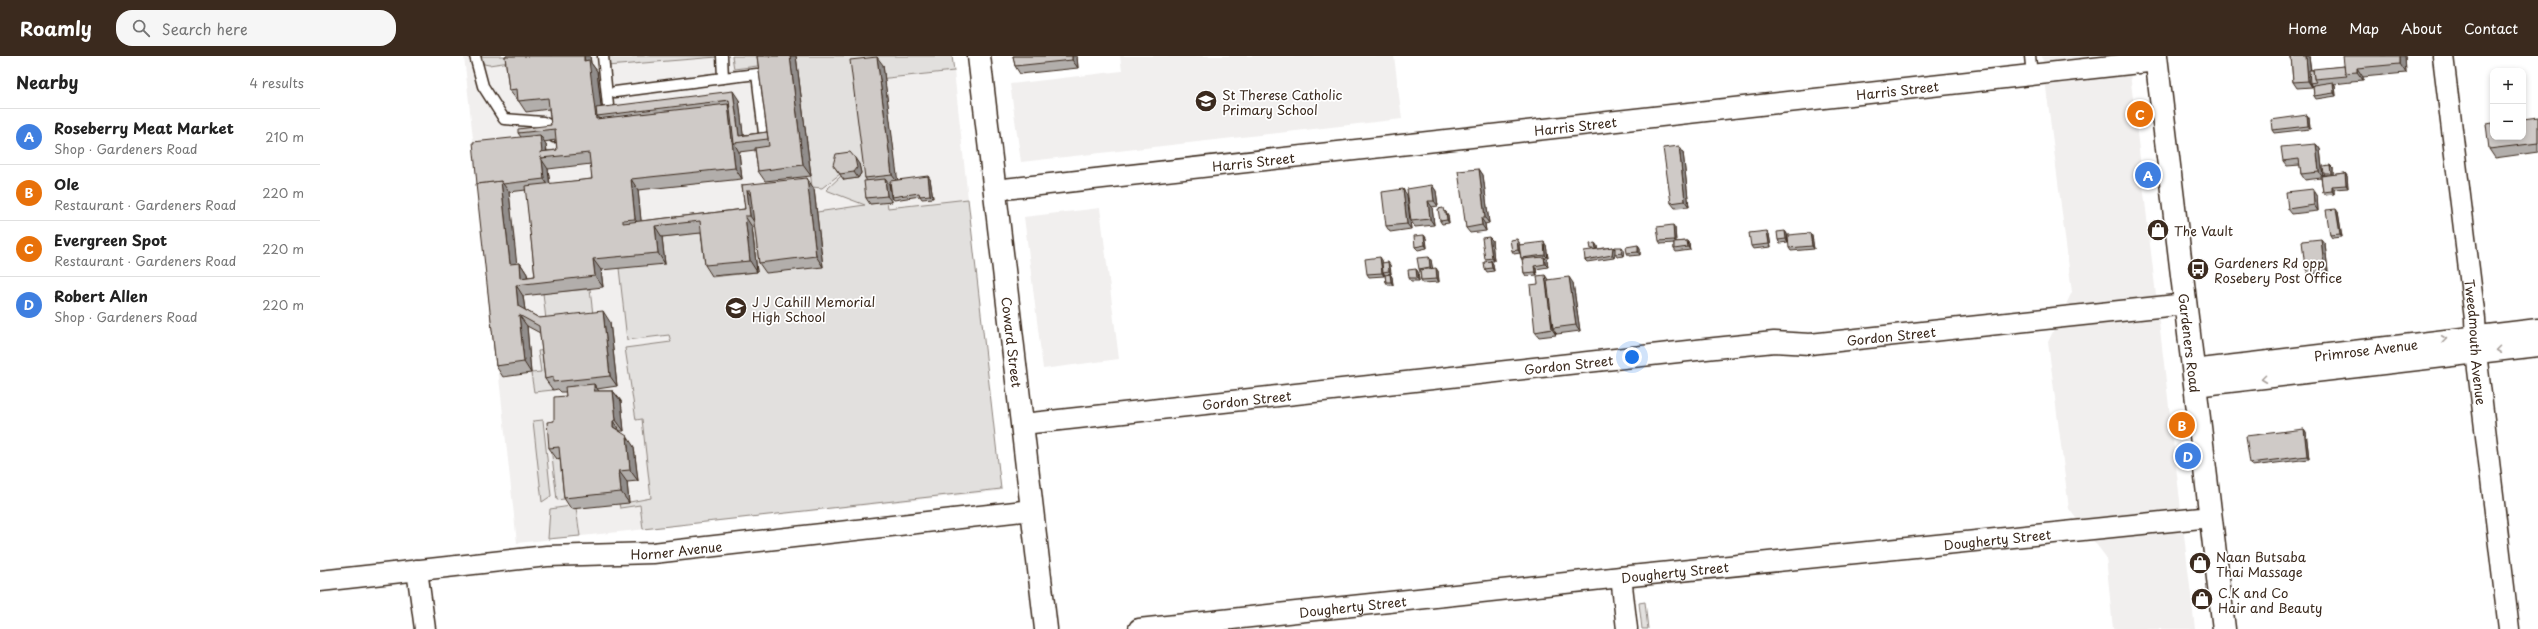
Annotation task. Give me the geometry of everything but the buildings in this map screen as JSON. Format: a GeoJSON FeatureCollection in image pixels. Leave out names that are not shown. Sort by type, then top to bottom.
{"type":"FeatureCollection","features":[{"type":"Feature","properties":{"kind":"street","name":"Coward Street"},"geometry":{"type":"LineString","coordinates":[[979,56],[1046,629]]}},
{"type":"Feature","properties":{"kind":"street","name":"Tweedmouth Avenue"},"geometry":{"type":"LineString","coordinates":[[2443,56],[2509,629]]}},
{"type":"Feature","properties":{"kind":"street","name":"Harris Street"},"geometry":{"type":"LineString","coordinates":[[995,190],[2031,65],[2156,58]]}},
{"type":"Feature","properties":{"kind":"street","name":"Gardeners Road"},"geometry":{"type":"LineString","coordinates":[[2156,58],[2224,629]]}},
{"type":"Feature","properties":{"kind":"street","name":"Gordon Street"},"geometry":{"type":"LineString","coordinates":[[1023,424],[1715,348],[1774,342],[1810,344],[2186,304]]}},
{"type":"Feature","properties":{"kind":"street","name":"Primrose Avenue"},"geometry":{"type":"LineString","coordinates":[[2194,378],[2476,344],[2538,329]]}},
{"type":"Feature","properties":{"kind":"street","name":"Primrose Avenue"},"geometry":{"type":"LineString","coordinates":[[2476,344],[2538,346]]}},
{"type":"Feature","properties":{"kind":"street","name":"Horner Avenue"},"geometry":{"type":"LineString","coordinates":[[320,581],[547,556],[653,553],[1032,510]]}},
{"type":"Feature","properties":{"kind":"street","name":"Dougherty Street"},"geometry":{"type":"LineString","coordinates":[[1139,629],[2211,516]]}},
{"type":"Feature","properties":{"kind":"street"},"geometry":{"type":"LineString","coordinates":[[417,570],[425,629]]}},
{"type":"Feature","properties":{"kind":"street"},"geometry":{"type":"LineString","coordinates":[[1621,577],[1627,629]]}},
{"type":"Feature","properties":{"kind":"lane"},"geometry":{"type":"LineString","coordinates":[[475,56],[483,86],[504,119],[543,122],[551,126],[554,136]]}},
{"type":"Feature","properties":{"kind":"lane"},"geometry":{"type":"LineString","coordinates":[[603,56],[609,116]]}},
{"type":"Feature","properties":{"kind":"lane"},"geometry":{"type":"LineString","coordinates":[[722,56],[723,78]]}},
{"type":"Feature","properties":{"kind":"lane"},"geometry":{"type":"LineString","coordinates":[[615,92],[757,74],[765,142]]}},
{"type":"Feature","properties":{"kind":"shaded area","name":"J J Cahill Memorial High School"},"geometry":{"type":"Polygon","coordinates":[[[464,56],[867,56],[870,80],[954,71],[1000,491],[517,543],[464,56]]]}},
{"type":"Feature","properties":{"kind":"shaded area"},"geometry":{"type":"Polygon","coordinates":[[[480,56],[552,56],[489,65],[484,64],[480,56]]]}},
{"type":"Feature","properties":{"kind":"shaded area"},"geometry":{"type":"Polygon","coordinates":[[[607,56],[717,56],[717,57],[607,66],[607,56]]]}},
{"type":"Feature","properties":{"kind":"shaded area"},"geometry":{"type":"Polygon","coordinates":[[[732,56],[764,56],[765,65],[734,69],[732,56]]]}},
{"type":"Feature","properties":{"kind":"shaded area"},"geometry":{"type":"Polygon","coordinates":[[[796,56],[952,56],[954,71],[869,80],[870,204],[887,202],[888,208],[968,199],[1001,489],[643,529],[640,505],[620,508],[619,504],[651,498],[642,419],[636,420],[625,348],[671,342],[669,335],[627,340],[619,268],[662,237],[707,232],[712,277],[757,272],[752,227],[817,212],[865,205],[826,190],[841,176],[844,180],[858,178],[861,173],[840,174],[822,188],[812,187],[796,56]]]}},
{"type":"Feature","properties":{"kind":"shaded area","name":"St Therese Catholic Primary School"},"geometry":{"type":"Polygon","coordinates":[[[1120,56],[1394,56],[1402,119],[1021,162],[1010,84],[1122,71],[1120,56]]]}},
{"type":"Feature","properties":{"kind":"shaded area"},"geometry":{"type":"Polygon","coordinates":[[[2042,56],[2128,56],[2195,629],[2113,629],[2106,557],[2069,509],[2048,342],[2072,292],[2042,56]]]}},
{"type":"Feature","properties":{"kind":"shaded area"},"geometry":{"type":"Polygon","coordinates":[[[1100,208],[1119,359],[1043,369],[1024,217],[1100,208]]]}},
{"type":"Feature","properties":{"kind":"shaded area"},"geometry":{"type":"Polygon","coordinates":[[[590,289],[593,315],[546,320],[543,293],[590,289]]]}},
{"type":"Feature","properties":{"kind":"shaded area"},"geometry":{"type":"Polygon","coordinates":[[[548,350],[553,390],[534,392],[531,373],[541,372],[538,351],[548,350]]]}},
{"type":"Feature","properties":{"kind":"shaded area"},"geometry":{"type":"Polygon","coordinates":[[[543,420],[551,496],[542,502],[533,421],[543,420]]]}},
{"type":"Feature","properties":{"kind":"shaded area"},"geometry":{"type":"Polygon","coordinates":[[[549,429],[557,459],[566,458],[570,498],[557,500],[549,429]]]}},
{"type":"Feature","properties":{"kind":"shaded area"},"geometry":{"type":"Polygon","coordinates":[[[571,506],[571,508],[576,508],[580,536],[548,539],[550,509],[571,506]]]}},
{"type":"Feature","properties":{"kind":"shaded area"},"geometry":{"type":"Polygon","coordinates":[[[1645,602],[1648,629],[1642,629],[1639,603],[1645,602]]]}},
{"type":"Feature","properties":{"kind":"place","name":"St Therese Catholic Primary School"},"geometry":{"type":"Point","coordinates":[1206,101]}},
{"type":"Feature","properties":{"kind":"place","name":"Evergreen Spot"},"geometry":{"type":"Point","coordinates":[2140,114]}},
{"type":"Feature","properties":{"kind":"place","name":"Roseberry Meat Market"},"geometry":{"type":"Point","coordinates":[2148,175]}},
{"type":"Feature","properties":{"kind":"place","name":"The Vault"},"geometry":{"type":"Point","coordinates":[2158,230]}},
{"type":"Feature","properties":{"kind":"place","name":"Gardeners Rd opp Rosebery Post Office"},"geometry":{"type":"Point","coordinates":[2198,269]}},
{"type":"Feature","properties":{"kind":"place","name":"J J Cahill Memorial High School"},"geometry":{"type":"Point","coordinates":[736,308]}},
{"type":"Feature","properties":{"kind":"place","name":"Ole"},"geometry":{"type":"Point","coordinates":[2182,425]}},
{"type":"Feature","properties":{"kind":"place","name":"Robert Allen"},"geometry":{"type":"Point","coordinates":[2188,456]}},
{"type":"Feature","properties":{"kind":"place","name":"Naan Butsaba Thai Massage"},"geometry":{"type":"Point","coordinates":[2200,563]}},
{"type":"Feature","properties":{"kind":"place","name":"C.K and Co Hair and Beauty"},"geometry":{"type":"Point","coordinates":[2202,599]}}]}
